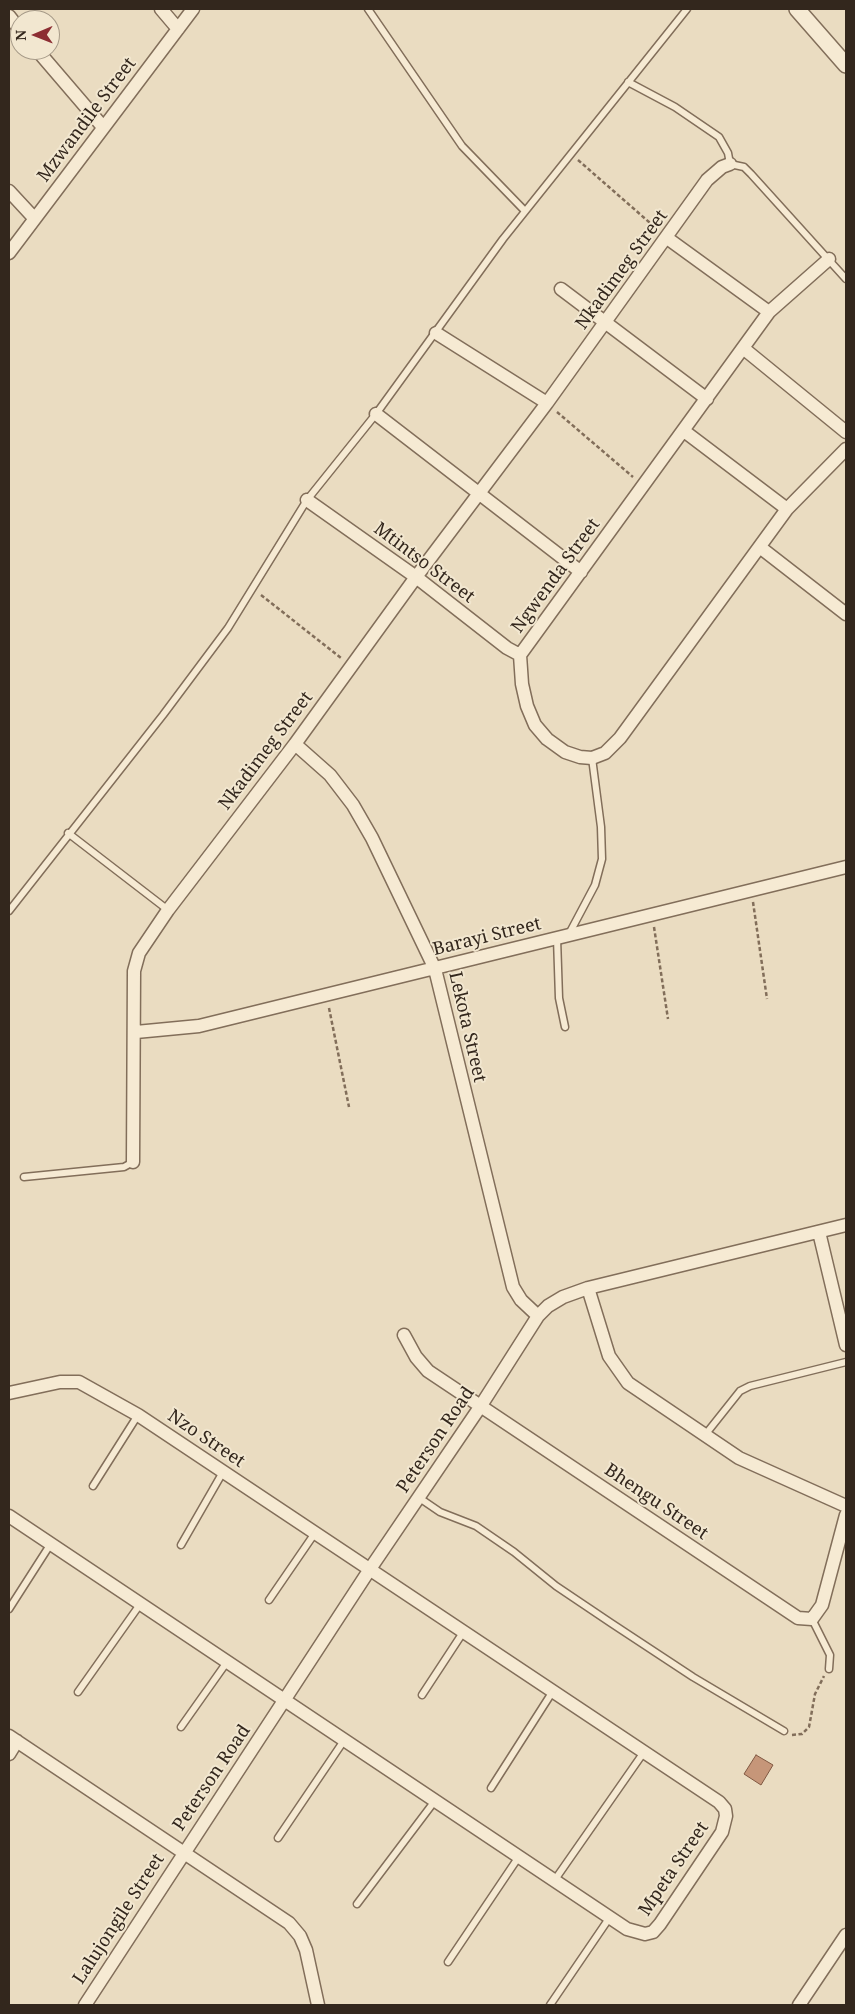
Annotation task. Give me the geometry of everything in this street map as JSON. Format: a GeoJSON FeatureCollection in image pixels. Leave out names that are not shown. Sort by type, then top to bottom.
{"type":"FeatureCollection","features":[{"type":"Feature","properties":{"kind":"street"},"geometry":{"type":"LineString","coordinates":[[9,15],[14,9]]}},
{"type":"Feature","properties":{"kind":"street"},"geometry":{"type":"LineString","coordinates":[[161,9],[178,28]]}},
{"type":"Feature","properties":{"kind":"street","name":"Mzwandile Street"},"geometry":{"type":"LineString","coordinates":[[9,253],[193,9]]}},
{"type":"Feature","properties":{"kind":"street"},"geometry":{"type":"LineString","coordinates":[[797,9],[846,65]]}},
{"type":"Feature","properties":{"kind":"street"},"geometry":{"type":"LineString","coordinates":[[46,60],[103,127]]}},
{"type":"Feature","properties":{"kind":"street","name":"Nkadimeg Street"},"geometry":{"type":"LineString","coordinates":[[133,1162],[136,1032],[135,962],[139,953],[168,910],[295,744],[350,665],[547,403],[707,180],[722,167],[730,164]]}},
{"type":"Feature","properties":{"kind":"street"},"geometry":{"type":"LineString","coordinates":[[9,191],[34,218]]}},
{"type":"Feature","properties":{"kind":"street"},"geometry":{"type":"LineString","coordinates":[[667,238],[769,312]]}},
{"type":"Feature","properties":{"kind":"street","name":"Ngwenda Street"},"geometry":{"type":"LineString","coordinates":[[592,758],[580,757],[565,752],[547,740],[535,725],[522,684],[520,655],[769,312],[829,259]]}},
{"type":"Feature","properties":{"kind":"street"},"geometry":{"type":"LineString","coordinates":[[561,289],[707,399]]}},
{"type":"Feature","properties":{"kind":"street"},"geometry":{"type":"LineString","coordinates":[[436,333],[547,403]]}},
{"type":"Feature","properties":{"kind":"street"},"geometry":{"type":"LineString","coordinates":[[744,348],[846,432]]}},
{"type":"Feature","properties":{"kind":"street"},"geometry":{"type":"LineString","coordinates":[[376,414],[581,572]]}},
{"type":"Feature","properties":{"kind":"street"},"geometry":{"type":"LineString","coordinates":[[684,431],[788,509]]}},
{"type":"Feature","properties":{"kind":"street"},"geometry":{"type":"LineString","coordinates":[[592,758],[605,753],[620,738],[788,509],[846,449]]}},
{"type":"Feature","properties":{"kind":"street","name":"Mtintso Street"},"geometry":{"type":"LineString","coordinates":[[307,500],[416,577],[508,648],[520,655]]}},
{"type":"Feature","properties":{"kind":"street"},"geometry":{"type":"LineString","coordinates":[[761,548],[846,614]]}},
{"type":"Feature","properties":{"kind":"street","name":"Lekota Street"},"geometry":{"type":"LineString","coordinates":[[295,744],[330,775],[353,805],[372,838],[435,969],[513,1287],[521,1300],[538,1316]]}},
{"type":"Feature","properties":{"kind":"street","name":"Barayi Street"},"geometry":{"type":"LineString","coordinates":[[136,1032],[199,1026],[846,867]]}},
{"type":"Feature","properties":{"kind":"street","name":"Peterson Road"},"geometry":{"type":"LineString","coordinates":[[183,1853],[370,1569],[480,1407],[538,1316],[548,1306],[563,1297],[588,1288],[846,1225]]}},
{"type":"Feature","properties":{"kind":"street"},"geometry":{"type":"LineString","coordinates":[[819,1232],[846,1345]]}},
{"type":"Feature","properties":{"kind":"street"},"geometry":{"type":"LineString","coordinates":[[588,1288],[609,1356],[628,1383],[756,1467],[846,1506]]}},
{"type":"Feature","properties":{"kind":"street","name":"Bhengu Street"},"geometry":{"type":"LineString","coordinates":[[404,1335],[421,1365],[480,1407],[798,1618],[812,1619]]}},
{"type":"Feature","properties":{"kind":"street","name":"Nzo Street"},"geometry":{"type":"LineString","coordinates":[[9,1393],[60,1382],[79,1382],[89,1385],[138,1415],[370,1569]]}},
{"type":"Feature","properties":{"kind":"street"},"geometry":{"type":"LineString","coordinates":[[812,1619],[822,1605],[846,1515]]}},
{"type":"Feature","properties":{"kind":"street"},"geometry":{"type":"LineString","coordinates":[[9,1516],[284,1700]]}},
{"type":"Feature","properties":{"kind":"street","name":"Mpeta Street"},"geometry":{"type":"LineString","coordinates":[[284,1700],[343,1742],[626,1929],[636,1933],[653,1932],[660,1924],[725,1823],[725,1809],[719,1802],[645,1751],[370,1569]]}},
{"type":"Feature","properties":{"kind":"street"},"geometry":{"type":"LineString","coordinates":[[9,1754],[13,1738],[183,1853],[275,1911],[300,1936],[306,1950],[318,2005]]}},
{"type":"Feature","properties":{"kind":"street","name":"Lalujongile Street"},"geometry":{"type":"LineString","coordinates":[[89,2004],[183,1853]]}},
{"type":"Feature","properties":{"kind":"street"},"geometry":{"type":"LineString","coordinates":[[799,2005],[846,1935]]}},
{"type":"Feature","properties":{"kind":"lane"},"geometry":{"type":"LineString","coordinates":[[368,9],[462,146],[525,211]]}},
{"type":"Feature","properties":{"kind":"lane"},"geometry":{"type":"LineString","coordinates":[[9,911],[68,833],[163,715],[228,628],[307,500],[376,414],[525,211],[572,155],[602,112],[687,9]]}},
{"type":"Feature","properties":{"kind":"lane"},"geometry":{"type":"LineString","coordinates":[[628,82],[675,107],[711,131],[723,144],[730,164],[744,167],[846,279]]}},
{"type":"Feature","properties":{"kind":"lane"},"geometry":{"type":"LineString","coordinates":[[565,1027],[560,998],[562,937],[595,884],[602,859],[601,827],[592,758]]}},
{"type":"Feature","properties":{"kind":"lane"},"geometry":{"type":"LineString","coordinates":[[68,833],[168,910]]}},
{"type":"Feature","properties":{"kind":"lane"},"geometry":{"type":"LineString","coordinates":[[24,1177],[124,1167],[133,1162]]}},
{"type":"Feature","properties":{"kind":"lane"},"geometry":{"type":"LineString","coordinates":[[705,1435],[740,1391],[750,1386],[846,1362]]}},
{"type":"Feature","properties":{"kind":"lane"},"geometry":{"type":"LineString","coordinates":[[93,1486],[138,1415]]}},
{"type":"Feature","properties":{"kind":"lane"},"geometry":{"type":"LineString","coordinates":[[181,1545],[223,1472]]}},
{"type":"Feature","properties":{"kind":"lane"},"geometry":{"type":"LineString","coordinates":[[418,1497],[440,1512],[476,1526],[514,1552],[556,1586],[611,1623],[693,1677],[784,1731]]}},
{"type":"Feature","properties":{"kind":"lane"},"geometry":{"type":"LineString","coordinates":[[269,1600],[315,1532]]}},
{"type":"Feature","properties":{"kind":"lane"},"geometry":{"type":"LineString","coordinates":[[9,1609],[50,1545]]}},
{"type":"Feature","properties":{"kind":"lane"},"geometry":{"type":"LineString","coordinates":[[78,1692],[141,1603]]}},
{"type":"Feature","properties":{"kind":"lane"},"geometry":{"type":"LineString","coordinates":[[812,1619],[830,1655],[829,1669]]}},
{"type":"Feature","properties":{"kind":"lane"},"geometry":{"type":"LineString","coordinates":[[422,1695],[464,1631]]}},
{"type":"Feature","properties":{"kind":"lane"},"geometry":{"type":"LineString","coordinates":[[181,1727],[227,1662]]}},
{"type":"Feature","properties":{"kind":"lane"},"geometry":{"type":"LineString","coordinates":[[491,1788],[553,1691]]}},
{"type":"Feature","properties":{"kind":"lane"},"geometry":{"type":"LineString","coordinates":[[278,1838],[343,1742]]}},
{"type":"Feature","properties":{"kind":"lane"},"geometry":{"type":"LineString","coordinates":[[554,1881],[645,1751]]}},
{"type":"Feature","properties":{"kind":"lane"},"geometry":{"type":"LineString","coordinates":[[356,1904],[434,1802]]}},
{"type":"Feature","properties":{"kind":"lane"},"geometry":{"type":"LineString","coordinates":[[448,1962],[518,1858]]}},
{"type":"Feature","properties":{"kind":"lane"},"geometry":{"type":"LineString","coordinates":[[550,2005],[610,1917]]}},
{"type":"Feature","properties":{"kind":"path"},"geometry":{"type":"LineString","coordinates":[[572,155],[667,238]]}},
{"type":"Feature","properties":{"kind":"path"},"geometry":{"type":"LineString","coordinates":[[547,403],[644,486]]}},
{"type":"Feature","properties":{"kind":"path"},"geometry":{"type":"LineString","coordinates":[[252,587],[350,665]]}},
{"type":"Feature","properties":{"kind":"path"},"geometry":{"type":"LineString","coordinates":[[752,891],[767,1000]]}},
{"type":"Feature","properties":{"kind":"path"},"geometry":{"type":"LineString","coordinates":[[652,915],[668,1019]]}},
{"type":"Feature","properties":{"kind":"path"},"geometry":{"type":"LineString","coordinates":[[327,996],[349,1107]]}},
{"type":"Feature","properties":{"kind":"path"},"geometry":{"type":"LineString","coordinates":[[784,1731],[794,1736],[802,1734],[809,1727],[815,1694],[829,1669]]}},
{"type":"Feature","properties":{"kind":"building"},"geometry":{"type":"Polygon","coordinates":[[[756,1755],[773,1765],[761,1785],[744,1774],[756,1755]]]}}]}
